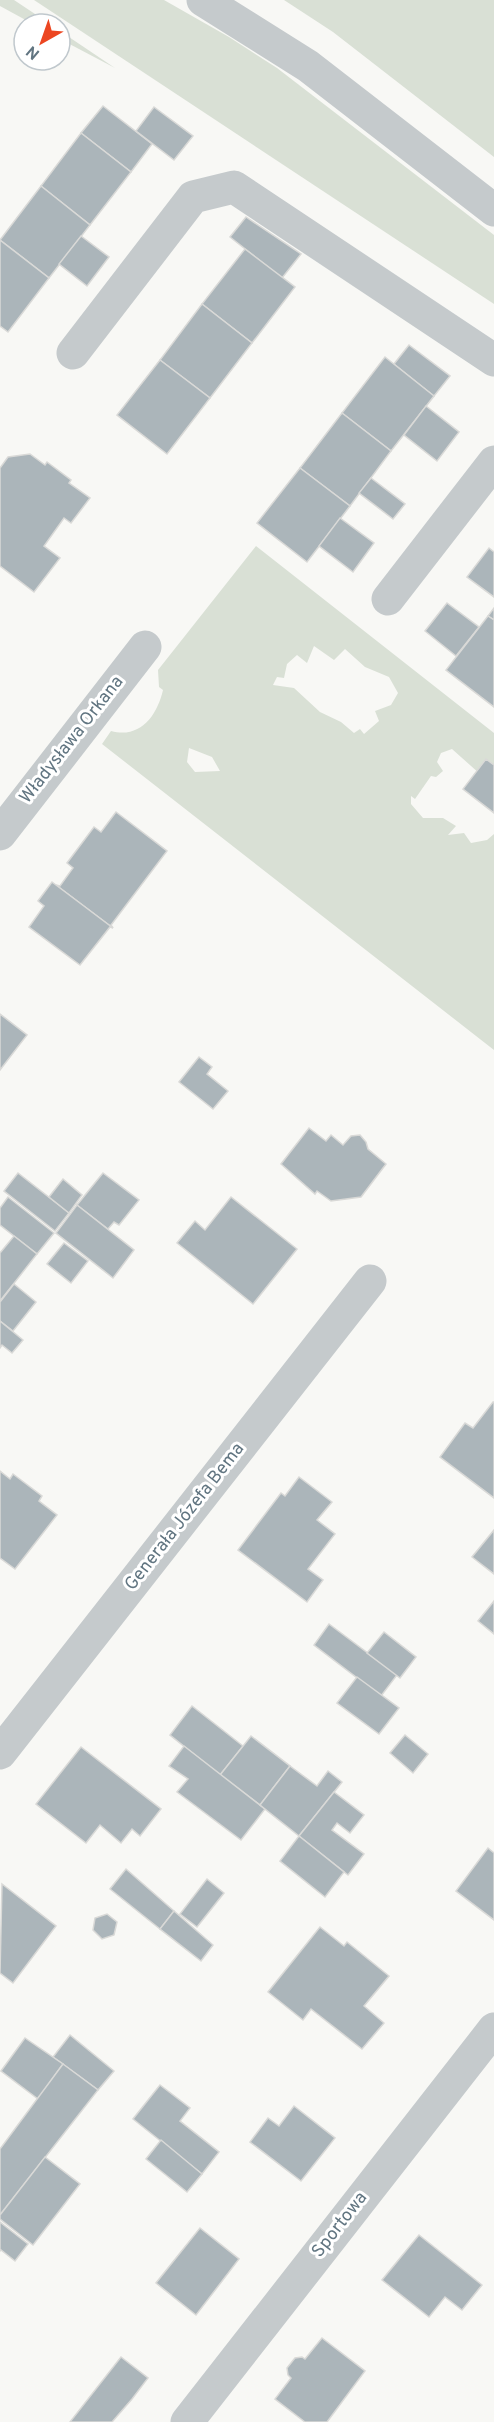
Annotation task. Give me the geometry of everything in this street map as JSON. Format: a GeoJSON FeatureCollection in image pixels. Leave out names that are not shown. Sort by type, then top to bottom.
{"type":"FeatureCollection","features":[{"type":"Feature","properties":{"kind":"street"},"geometry":{"type":"LineString","coordinates":[[203,0],[308,66],[494,210]]}},
{"type":"Feature","properties":{"kind":"street"},"geometry":{"type":"LineString","coordinates":[[73,353],[193,197],[234,187],[494,360]]}},
{"type":"Feature","properties":{"kind":"street"},"geometry":{"type":"LineString","coordinates":[[388,599],[494,462]]}},
{"type":"Feature","properties":{"kind":"street","name":"Władysława Orkana"},"geometry":{"type":"LineString","coordinates":[[0,834],[145,647]]}},
{"type":"Feature","properties":{"kind":"street","name":"Generała Józefa Bema"},"geometry":{"type":"LineString","coordinates":[[0,1753],[370,1281]]}},
{"type":"Feature","properties":{"kind":"street","name":"Sportowa"},"geometry":{"type":"LineString","coordinates":[[187,2422],[494,2029]]}},
{"type":"Feature","properties":{"kind":"shaded area"},"geometry":{"type":"Polygon","coordinates":[[[0,0],[14,0],[32,12],[12,13],[0,6],[0,0]]]}},
{"type":"Feature","properties":{"kind":"shaded area"},"geometry":{"type":"Polygon","coordinates":[[[34,0],[164,0],[229,37],[277,68],[494,235],[494,304],[72,25],[72,12],[52,12],[34,0]]]}},
{"type":"Feature","properties":{"kind":"shaded area"},"geometry":{"type":"Polygon","coordinates":[[[284,0],[494,0],[494,157],[333,32],[284,0]]]}},
{"type":"Feature","properties":{"kind":"shaded area"},"geometry":{"type":"Polygon","coordinates":[[[72,39],[115,68],[72,45],[72,39]]]}},
{"type":"Feature","properties":{"kind":"shaded area"},"geometry":{"type":"Polygon","coordinates":[[[256,546],[494,733],[494,774],[480,774],[452,749],[441,753],[437,762],[443,771],[436,777],[431,776],[415,799],[411,796],[411,804],[423,818],[443,818],[456,826],[448,835],[464,833],[471,843],[487,840],[494,834],[494,1050],[102,744],[111,731],[131,732],[152,717],[163,690],[159,687],[158,670],[256,546]],[[314,646],[307,663],[297,655],[287,664],[284,678],[277,677],[273,685],[294,688],[320,712],[341,722],[354,733],[360,729],[364,734],[379,721],[375,711],[391,705],[398,693],[389,677],[365,667],[345,649],[334,660],[314,646]],[[189,748],[187,762],[195,772],[220,771],[212,757],[189,748]]]}},
{"type":"Feature","properties":{"kind":"building"},"geometry":{"type":"Polygon","coordinates":[[[103,106],[152,144],[131,172],[81,133],[103,106]]]}},
{"type":"Feature","properties":{"kind":"building"},"geometry":{"type":"Polygon","coordinates":[[[154,107],[193,136],[174,160],[136,131],[154,107]]]}},
{"type":"Feature","properties":{"kind":"building"},"geometry":{"type":"Polygon","coordinates":[[[81,133],[131,172],[90,225],[41,186],[81,133]]]}},
{"type":"Feature","properties":{"kind":"building"},"geometry":{"type":"Polygon","coordinates":[[[41,186],[90,225],[49,278],[0,240],[41,186]]]}},
{"type":"Feature","properties":{"kind":"building"},"geometry":{"type":"Polygon","coordinates":[[[246,217],[301,254],[282,278],[230,237],[246,217]]]}},
{"type":"Feature","properties":{"kind":"building"},"geometry":{"type":"Polygon","coordinates":[[[81,236],[109,257],[87,286],[59,264],[81,236]]]}},
{"type":"Feature","properties":{"kind":"building"},"geometry":{"type":"Polygon","coordinates":[[[0,240],[49,278],[8,332],[0,326],[0,240]]]}},
{"type":"Feature","properties":{"kind":"building"},"geometry":{"type":"Polygon","coordinates":[[[245,249],[295,287],[252,343],[202,304],[245,249]]]}},
{"type":"Feature","properties":{"kind":"building"},"geometry":{"type":"Polygon","coordinates":[[[202,304],[252,343],[210,398],[160,360],[202,304]]]}},
{"type":"Feature","properties":{"kind":"building"},"geometry":{"type":"Polygon","coordinates":[[[409,345],[450,376],[434,396],[394,364],[409,345]]]}},
{"type":"Feature","properties":{"kind":"building"},"geometry":{"type":"Polygon","coordinates":[[[385,357],[434,396],[391,451],[342,413],[385,357]]]}},
{"type":"Feature","properties":{"kind":"building"},"geometry":{"type":"Polygon","coordinates":[[[160,360],[210,398],[167,454],[117,415],[160,360]]]}},
{"type":"Feature","properties":{"kind":"building"},"geometry":{"type":"Polygon","coordinates":[[[426,406],[459,432],[437,461],[404,435],[426,406]]]}},
{"type":"Feature","properties":{"kind":"building"},"geometry":{"type":"Polygon","coordinates":[[[342,413],[391,451],[350,506],[300,468],[342,413]]]}},
{"type":"Feature","properties":{"kind":"building"},"geometry":{"type":"Polygon","coordinates":[[[30,454],[45,465],[47,462],[71,480],[69,483],[90,498],[71,523],[64,518],[44,546],[60,558],[34,592],[0,566],[0,468],[8,457],[30,454]]]}},
{"type":"Feature","properties":{"kind":"building"},"geometry":{"type":"Polygon","coordinates":[[[300,468],[350,506],[307,562],[257,523],[300,468]]]}},
{"type":"Feature","properties":{"kind":"building"},"geometry":{"type":"Polygon","coordinates":[[[371,478],[405,504],[393,519],[359,493],[371,478]]]}},
{"type":"Feature","properties":{"kind":"building"},"geometry":{"type":"Polygon","coordinates":[[[340,518],[374,543],[353,572],[319,546],[340,518]]]}},
{"type":"Feature","properties":{"kind":"building"},"geometry":{"type":"Polygon","coordinates":[[[489,548],[494,552],[494,597],[467,577],[489,548]]]}},
{"type":"Feature","properties":{"kind":"building"},"geometry":{"type":"Polygon","coordinates":[[[447,603],[479,627],[456,656],[425,631],[447,603]]]}},
{"type":"Feature","properties":{"kind":"building"},"geometry":{"type":"Polygon","coordinates":[[[494,608],[494,620],[488,616],[494,608]]]}},
{"type":"Feature","properties":{"kind":"building"},"geometry":{"type":"Polygon","coordinates":[[[488,616],[494,620],[494,707],[446,670],[488,616]]]}},
{"type":"Feature","properties":{"kind":"building"},"geometry":{"type":"Polygon","coordinates":[[[486,759],[494,765],[494,813],[463,789],[486,759]]]}},
{"type":"Feature","properties":{"kind":"building"},"geometry":{"type":"Polygon","coordinates":[[[116,812],[167,851],[111,925],[113,928],[56,885],[60,886],[73,868],[67,863],[94,827],[101,832],[116,812]]]}},
{"type":"Feature","properties":{"kind":"building"},"geometry":{"type":"Polygon","coordinates":[[[52,882],[113,928],[110,927],[80,965],[29,927],[44,906],[38,901],[52,882]]]}},
{"type":"Feature","properties":{"kind":"building"},"geometry":{"type":"Polygon","coordinates":[[[0,1014],[27,1035],[0,1070],[0,1014]]]}},
{"type":"Feature","properties":{"kind":"building"},"geometry":{"type":"Polygon","coordinates":[[[199,1057],[212,1067],[207,1074],[228,1091],[213,1109],[179,1082],[199,1057]]]}},
{"type":"Feature","properties":{"kind":"building"},"geometry":{"type":"Polygon","coordinates":[[[309,1128],[326,1141],[331,1135],[343,1145],[351,1136],[360,1135],[368,1149],[386,1164],[361,1197],[331,1201],[317,1191],[315,1194],[281,1164],[309,1128]]]}},
{"type":"Feature","properties":{"kind":"building"},"geometry":{"type":"Polygon","coordinates":[[[18,1173],[69,1213],[55,1231],[4,1191],[18,1173]]]}},
{"type":"Feature","properties":{"kind":"building"},"geometry":{"type":"Polygon","coordinates":[[[103,1173],[139,1200],[119,1225],[114,1222],[108,1229],[77,1205],[103,1173]]]}},
{"type":"Feature","properties":{"kind":"building"},"geometry":{"type":"Polygon","coordinates":[[[63,1179],[82,1195],[69,1213],[49,1197],[63,1179]]]}},
{"type":"Feature","properties":{"kind":"building"},"geometry":{"type":"Polygon","coordinates":[[[8,1197],[54,1233],[37,1254],[0,1225],[0,1208],[8,1197]]]}},
{"type":"Feature","properties":{"kind":"building"},"geometry":{"type":"Polygon","coordinates":[[[231,1197],[297,1249],[253,1304],[177,1243],[195,1221],[205,1230],[231,1197]]]}},
{"type":"Feature","properties":{"kind":"building"},"geometry":{"type":"Polygon","coordinates":[[[77,1205],[134,1250],[113,1278],[56,1233],[77,1205]]]}},
{"type":"Feature","properties":{"kind":"building"},"geometry":{"type":"Polygon","coordinates":[[[14,1236],[37,1254],[0,1301],[0,1253],[14,1236]]]}},
{"type":"Feature","properties":{"kind":"building"},"geometry":{"type":"Polygon","coordinates":[[[64,1243],[88,1261],[71,1283],[47,1264],[64,1243]]]}},
{"type":"Feature","properties":{"kind":"building"},"geometry":{"type":"Polygon","coordinates":[[[14,1284],[36,1302],[13,1331],[0,1321],[0,1302],[14,1284]]]}},
{"type":"Feature","properties":{"kind":"building"},"geometry":{"type":"Polygon","coordinates":[[[0,1321],[23,1340],[12,1353],[2,1345],[0,1348],[0,1321]]]}},
{"type":"Feature","properties":{"kind":"building"},"geometry":{"type":"Polygon","coordinates":[[[493,1402],[494,1498],[440,1457],[465,1423],[473,1428],[493,1402]]]}},
{"type":"Feature","properties":{"kind":"building"},"geometry":{"type":"Polygon","coordinates":[[[0,1471],[10,1479],[13,1474],[42,1496],[39,1501],[57,1515],[15,1569],[0,1558],[0,1471]]]}},
{"type":"Feature","properties":{"kind":"building"},"geometry":{"type":"Polygon","coordinates":[[[299,1477],[332,1502],[317,1520],[335,1534],[308,1569],[323,1580],[307,1602],[238,1550],[281,1493],[285,1496],[299,1477]]]}},
{"type":"Feature","properties":{"kind":"building"},"geometry":{"type":"Polygon","coordinates":[[[494,1530],[494,1574],[472,1557],[494,1530]]]}},
{"type":"Feature","properties":{"kind":"building"},"geometry":{"type":"Polygon","coordinates":[[[494,1601],[494,1634],[478,1621],[494,1601]]]}},
{"type":"Feature","properties":{"kind":"building"},"geometry":{"type":"Polygon","coordinates":[[[329,1624],[397,1675],[381,1696],[314,1645],[329,1624]]]}},
{"type":"Feature","properties":{"kind":"building"},"geometry":{"type":"Polygon","coordinates":[[[384,1632],[416,1657],[400,1678],[367,1653],[384,1632]]]}},
{"type":"Feature","properties":{"kind":"building"},"geometry":{"type":"Polygon","coordinates":[[[357,1677],[399,1708],[379,1734],[337,1703],[357,1677]]]}},
{"type":"Feature","properties":{"kind":"building"},"geometry":{"type":"Polygon","coordinates":[[[192,1706],[243,1746],[220,1775],[170,1735],[192,1706]]]}},
{"type":"Feature","properties":{"kind":"building"},"geometry":{"type":"Polygon","coordinates":[[[405,1735],[428,1754],[413,1773],[390,1753],[405,1735]]]}},
{"type":"Feature","properties":{"kind":"building"},"geometry":{"type":"Polygon","coordinates":[[[251,1736],[290,1766],[260,1805],[220,1775],[251,1736]]]}},
{"type":"Feature","properties":{"kind":"building"},"geometry":{"type":"Polygon","coordinates":[[[184,1746],[265,1809],[241,1840],[177,1792],[188,1779],[169,1766],[184,1746]]]}},
{"type":"Feature","properties":{"kind":"building"},"geometry":{"type":"Polygon","coordinates":[[[81,1747],[161,1809],[140,1836],[132,1829],[121,1843],[100,1825],[86,1843],[36,1804],[81,1747]]]}},
{"type":"Feature","properties":{"kind":"building"},"geometry":{"type":"Polygon","coordinates":[[[290,1766],[317,1786],[328,1771],[342,1782],[299,1836],[260,1805],[290,1766]]]}},
{"type":"Feature","properties":{"kind":"building"},"geometry":{"type":"Polygon","coordinates":[[[334,1792],[364,1815],[350,1833],[337,1823],[332,1830],[364,1854],[348,1875],[299,1836],[334,1792]]]}},
{"type":"Feature","properties":{"kind":"building"},"geometry":{"type":"Polygon","coordinates":[[[299,1836],[344,1872],[325,1897],[280,1861],[299,1836]]]}},
{"type":"Feature","properties":{"kind":"building"},"geometry":{"type":"Polygon","coordinates":[[[488,1848],[494,1853],[494,1920],[456,1891],[488,1848]]]}},
{"type":"Feature","properties":{"kind":"building"},"geometry":{"type":"Polygon","coordinates":[[[126,1869],[174,1911],[160,1929],[110,1889],[126,1869]]]}},
{"type":"Feature","properties":{"kind":"building"},"geometry":{"type":"Polygon","coordinates":[[[207,1879],[224,1893],[197,1927],[180,1914],[207,1879]]]}},
{"type":"Feature","properties":{"kind":"building"},"geometry":{"type":"Polygon","coordinates":[[[2,1884],[56,1926],[13,1983],[0,1973],[2,1884]]]}},
{"type":"Feature","properties":{"kind":"building"},"geometry":{"type":"Polygon","coordinates":[[[174,1911],[213,1945],[201,1961],[160,1929],[174,1911]]]}},
{"type":"Feature","properties":{"kind":"building"},"geometry":{"type":"Polygon","coordinates":[[[107,1914],[117,1922],[114,1935],[102,1939],[93,1930],[95,1918],[107,1914]]]}},
{"type":"Feature","properties":{"kind":"building"},"geometry":{"type":"Polygon","coordinates":[[[320,1927],[344,1946],[347,1942],[389,1976],[364,2006],[384,2023],[362,2049],[311,2009],[303,2020],[268,1992],[320,1927]]]}},
{"type":"Feature","properties":{"kind":"building"},"geometry":{"type":"Polygon","coordinates":[[[70,2035],[114,2071],[98,2090],[53,2057],[70,2035]]]}},
{"type":"Feature","properties":{"kind":"building"},"geometry":{"type":"Polygon","coordinates":[[[25,2038],[63,2064],[38,2099],[1,2071],[25,2038]]]}},
{"type":"Feature","properties":{"kind":"building"},"geometry":{"type":"Polygon","coordinates":[[[63,2064],[98,2090],[0,2215],[0,2149],[63,2064]]]}},
{"type":"Feature","properties":{"kind":"building"},"geometry":{"type":"Polygon","coordinates":[[[160,2085],[190,2108],[180,2121],[219,2152],[202,2174],[133,2119],[160,2085]]]}},
{"type":"Feature","properties":{"kind":"building"},"geometry":{"type":"Polygon","coordinates":[[[294,2106],[335,2138],[301,2181],[250,2142],[268,2118],[279,2126],[294,2106]]]}},
{"type":"Feature","properties":{"kind":"building"},"geometry":{"type":"Polygon","coordinates":[[[161,2140],[202,2174],[187,2192],[146,2159],[161,2140]]]}},
{"type":"Feature","properties":{"kind":"building"},"geometry":{"type":"Polygon","coordinates":[[[45,2157],[80,2184],[33,2245],[0,2219],[0,2215],[45,2157]]]}},
{"type":"Feature","properties":{"kind":"building"},"geometry":{"type":"Polygon","coordinates":[[[0,2222],[28,2244],[15,2261],[0,2251],[0,2222]]]}},
{"type":"Feature","properties":{"kind":"building"},"geometry":{"type":"Polygon","coordinates":[[[200,2228],[239,2259],[196,2315],[156,2283],[200,2228]]]}},
{"type":"Feature","properties":{"kind":"building"},"geometry":{"type":"Polygon","coordinates":[[[419,2235],[482,2285],[462,2310],[445,2297],[429,2317],[382,2280],[419,2235]]]}},
{"type":"Feature","properties":{"kind":"building"},"geometry":{"type":"Polygon","coordinates":[[[322,2338],[365,2371],[327,2422],[305,2422],[275,2399],[291,2378],[287,2368],[295,2358],[305,2359],[322,2338]]]}},
{"type":"Feature","properties":{"kind":"building"},"geometry":{"type":"Polygon","coordinates":[[[121,2357],[148,2378],[132,2399],[112,2422],[70,2422],[121,2357]]]}}]}
